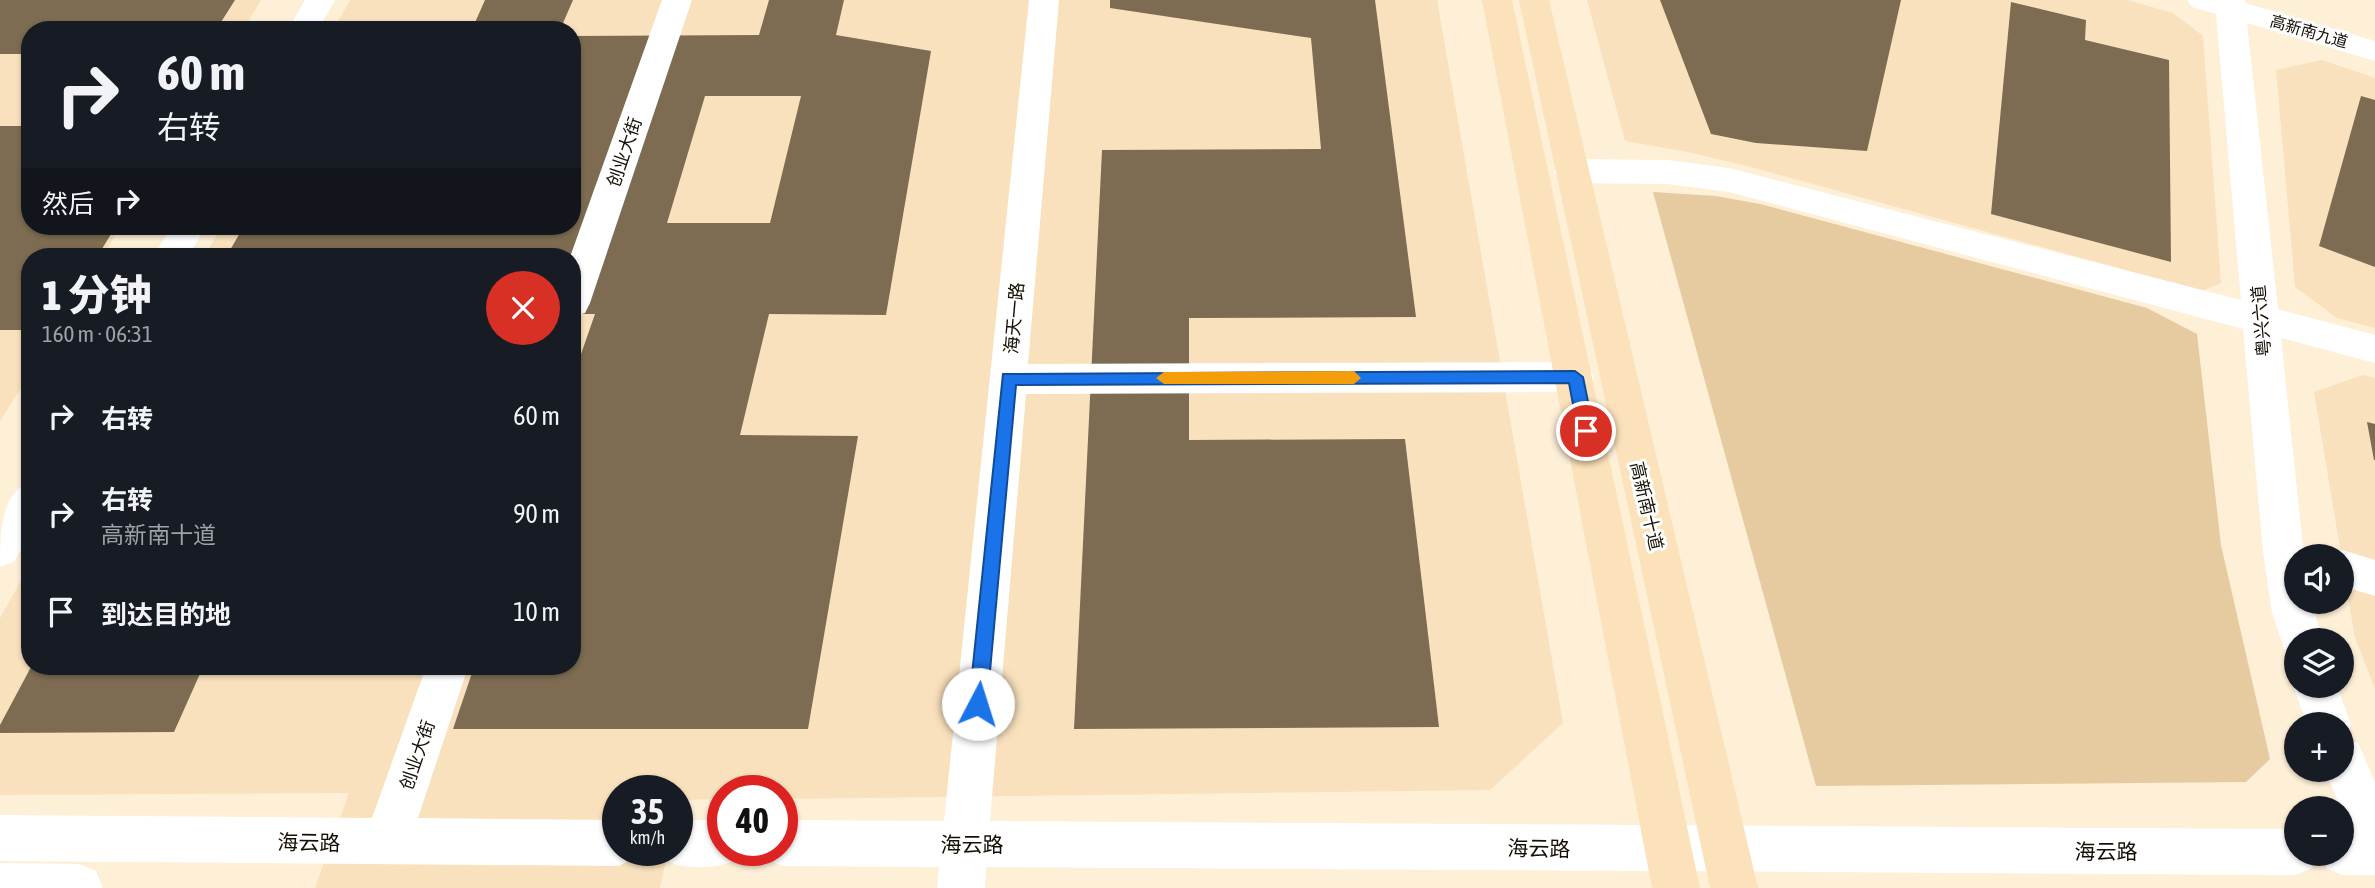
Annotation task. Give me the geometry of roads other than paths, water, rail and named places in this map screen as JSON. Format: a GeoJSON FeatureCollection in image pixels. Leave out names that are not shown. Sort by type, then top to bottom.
{"type":"FeatureCollection","features":[{"type":"Feature","properties":{"kind":"main road"},"geometry":{"type":"LineString","coordinates":[[1497,0],[1672,869]]}},
{"type":"Feature","properties":{"kind":"main road","name":"高新南十道"},"geometry":{"type":"LineString","coordinates":[[1534,0],[1570,171],[1729,869]]}},
{"type":"Feature","properties":{"kind":"street"},"geometry":{"type":"LineString","coordinates":[[308,21],[320,0]]}},
{"type":"Feature","properties":{"kind":"street","name":"创业大街"},"geometry":{"type":"LineString","coordinates":[[581,277],[677,0]]}},
{"type":"Feature","properties":{"kind":"street","name":"海天一路"},"geometry":{"type":"LineString","coordinates":[[964,866],[1044,0]]}},
{"type":"Feature","properties":{"kind":"street","name":"高新南九道"},"geometry":{"type":"LineString","coordinates":[[2285,0],[2375,27]]}},
{"type":"Feature","properties":{"kind":"street","name":"高新南九道"},"geometry":{"type":"LineString","coordinates":[[2221,3],[2375,51]]}},
{"type":"Feature","properties":{"kind":"street","name":"粤兴六道"},"geometry":{"type":"LineString","coordinates":[[2221,3],[2290,544]]}},
{"type":"Feature","properties":{"kind":"street"},"geometry":{"type":"LineString","coordinates":[[1570,171],[1667,172],[1728,180],[2375,349]]}},
{"type":"Feature","properties":{"kind":"street"},"geometry":{"type":"LineString","coordinates":[[1008,379],[1575,377]]}},
{"type":"Feature","properties":{"kind":"street"},"geometry":{"type":"LineString","coordinates":[[0,549],[21,513]]}},
{"type":"Feature","properties":{"kind":"street"},"geometry":{"type":"LineString","coordinates":[[2354,572],[2375,578]]}},
{"type":"Feature","properties":{"kind":"street","name":"创业大街"},"geometry":{"type":"LineString","coordinates":[[386,843],[444,675]]}},
{"type":"Feature","properties":{"kind":"street"},"geometry":{"type":"LineString","coordinates":[[2352,782],[2375,836]]}},
{"type":"Feature","properties":{"kind":"street","name":"海云路"},"geometry":{"type":"LineString","coordinates":[[0,838],[602,843]]}},
{"type":"Feature","properties":{"kind":"street","name":"海云路"},"geometry":{"type":"LineString","coordinates":[[798,845],[964,866],[1729,869],[2284,852]]}},
{"type":"Feature","properties":{"kind":"street"},"geometry":{"type":"LineString","coordinates":[[2354,852],[2375,852]]}},
{"type":"Feature","properties":{"kind":"street"},"geometry":{"type":"LineString","coordinates":[[0,887],[79,888]]}}]}
